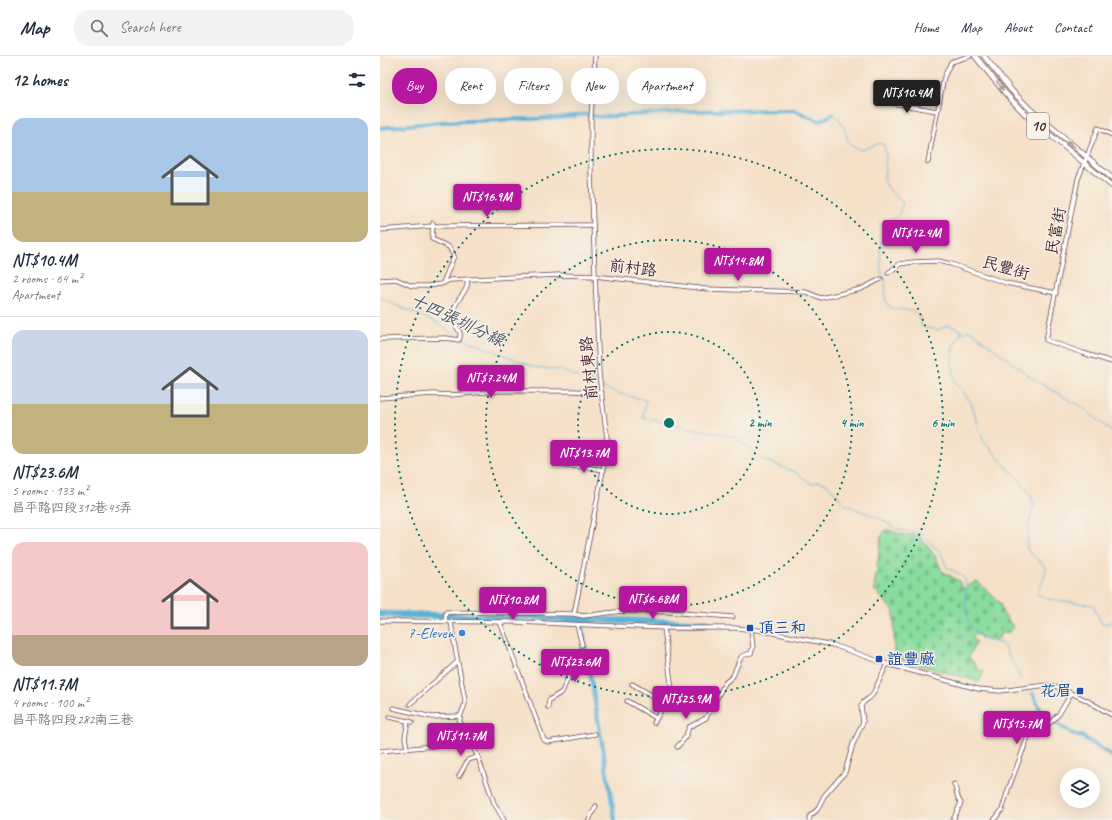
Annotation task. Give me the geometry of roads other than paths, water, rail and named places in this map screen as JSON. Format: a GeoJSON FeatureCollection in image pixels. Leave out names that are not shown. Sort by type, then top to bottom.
{"type":"FeatureCollection","features":[{"type":"Feature","properties":{"kind":"main road","name":"10"},"geometry":{"type":"LineString","coordinates":[[975,56],[1006,94],[1026,115],[1112,186]]}},
{"type":"Feature","properties":{"kind":"main road","name":"10"},"geometry":{"type":"LineString","coordinates":[[984,56],[1012,91],[1031,110],[1112,178]]}},
{"type":"Feature","properties":{"kind":"street","name":"前村東路"},"geometry":{"type":"LineString","coordinates":[[574,614],[608,446],[599,374],[591,172],[591,116],[595,56]]}},
{"type":"Feature","properties":{"kind":"street"},"geometry":{"type":"LineString","coordinates":[[928,162],[944,77],[951,62],[970,56]]}},
{"type":"Feature","properties":{"kind":"street"},"geometry":{"type":"LineString","coordinates":[[880,100],[937,111]]}},
{"type":"Feature","properties":{"kind":"street","name":"民富街"},"geometry":{"type":"LineString","coordinates":[[1112,134],[1098,128],[1078,179],[1046,340],[1112,362]]}},
{"type":"Feature","properties":{"kind":"street"},"geometry":{"type":"LineString","coordinates":[[380,230],[433,225],[593,225]]}},
{"type":"Feature","properties":{"kind":"street"},"geometry":{"type":"LineString","coordinates":[[433,225],[431,238],[449,247],[454,256],[443,283]]}},
{"type":"Feature","properties":{"kind":"street","name":"民豐街"},"geometry":{"type":"LineString","coordinates":[[888,273],[900,264],[938,261],[1006,283],[1056,293]]}},
{"type":"Feature","properties":{"kind":"street","name":"前村路"},"geometry":{"type":"LineString","coordinates":[[380,280],[396,279],[412,286],[427,286],[450,280],[559,275],[596,276],[707,289],[806,292],[821,298],[861,289],[881,279]]}},
{"type":"Feature","properties":{"kind":"street"},"geometry":{"type":"LineString","coordinates":[[380,340],[446,338],[460,340],[461,332],[456,326],[454,310],[468,285],[467,280]]}},
{"type":"Feature","properties":{"kind":"street"},"geometry":{"type":"LineString","coordinates":[[380,398],[525,390],[602,393]]}},
{"type":"Feature","properties":{"kind":"street"},"geometry":{"type":"LineString","coordinates":[[566,466],[604,470]]}},
{"type":"Feature","properties":{"kind":"street"},"geometry":{"type":"LineString","coordinates":[[445,622],[446,612],[574,614],[583,616],[623,611],[668,612],[689,615],[733,617]]}},
{"type":"Feature","properties":{"kind":"street"},"geometry":{"type":"LineString","coordinates":[[380,621],[500,622],[664,628],[751,629],[828,644],[887,664],[978,689],[1000,690],[1047,685],[1058,687],[1086,700],[1112,715]]}},
{"type":"Feature","properties":{"kind":"street"},"geometry":{"type":"LineString","coordinates":[[451,622],[457,662],[466,705],[460,716],[460,722],[478,757],[494,803],[504,820]]}},
{"type":"Feature","properties":{"kind":"street"},"geometry":{"type":"LineString","coordinates":[[500,622],[544,740],[548,742],[595,734]]}},
{"type":"Feature","properties":{"kind":"street"},"geometry":{"type":"LineString","coordinates":[[577,625],[582,645]]}},
{"type":"Feature","properties":{"kind":"street"},"geometry":{"type":"LineString","coordinates":[[654,723],[672,691],[664,628]]}},
{"type":"Feature","properties":{"kind":"street"},"geometry":{"type":"LineString","coordinates":[[677,747],[685,738],[689,727],[706,718],[724,683],[733,676],[738,661],[742,656],[751,653],[753,648],[751,629]]}},
{"type":"Feature","properties":{"kind":"street"},"geometry":{"type":"LineString","coordinates":[[548,706],[548,700],[562,692],[580,650]]}},
{"type":"Feature","properties":{"kind":"street"},"geometry":{"type":"LineString","coordinates":[[410,704],[457,662]]}},
{"type":"Feature","properties":{"kind":"street"},"geometry":{"type":"LineString","coordinates":[[809,820],[810,816],[817,810],[824,796],[845,772],[853,744],[863,722],[861,706],[865,699],[871,697],[887,664]]}},
{"type":"Feature","properties":{"kind":"street"},"geometry":{"type":"LineString","coordinates":[[632,684],[665,702]]}},
{"type":"Feature","properties":{"kind":"street"},"geometry":{"type":"LineString","coordinates":[[994,820],[1002,810],[1029,734],[1050,723],[1059,714],[1071,694]]}},
{"type":"Feature","properties":{"kind":"street"},"geometry":{"type":"LineString","coordinates":[[626,701],[656,718]]}},
{"type":"Feature","properties":{"kind":"street"},"geometry":{"type":"LineString","coordinates":[[393,708],[432,717],[460,716]]}},
{"type":"Feature","properties":{"kind":"street"},"geometry":{"type":"LineString","coordinates":[[390,716],[410,721],[405,738],[407,748]]}},
{"type":"Feature","properties":{"kind":"street"},"geometry":{"type":"LineString","coordinates":[[380,751],[452,744],[468,740]]}},
{"type":"Feature","properties":{"kind":"street"},"geometry":{"type":"LineString","coordinates":[[459,776],[468,760],[478,757]]}},
{"type":"Feature","properties":{"kind":"street"},"geometry":{"type":"LineString","coordinates":[[953,820],[961,803],[956,793],[957,790],[954,784]]}},
{"type":"Feature","properties":{"kind":"street"},"geometry":{"type":"LineString","coordinates":[[589,820],[596,806]]}},
{"type":"Feature","properties":{"kind":"waterway"},"geometry":{"type":"LineString","coordinates":[[380,128],[440,122],[559,118],[586,114],[599,117],[693,111],[794,110],[820,121],[833,114]]}},
{"type":"Feature","properties":{"kind":"waterway"},"geometry":{"type":"LineString","coordinates":[[833,114],[842,123],[850,145],[862,150],[879,143],[884,145],[886,156],[884,181],[890,191],[903,203],[899,214],[887,225],[880,249],[881,272],[886,282],[885,299],[890,308],[914,311],[918,315],[922,327],[938,330],[948,325],[961,330],[961,333],[953,347],[952,362],[955,382],[971,402],[983,440],[1009,470],[1019,479],[1031,495],[1034,506],[1028,526],[1027,550],[1046,567],[1045,576],[1037,594],[1048,599],[1093,605],[1102,624],[1110,623],[1112,621]]}},
{"type":"Feature","properties":{"kind":"waterway","name":"十四張圳分線"},"geometry":{"type":"LineString","coordinates":[[380,297],[423,316],[458,336]]}},
{"type":"Feature","properties":{"kind":"waterway"},"geometry":{"type":"LineString","coordinates":[[961,333],[970,330],[1036,381],[1082,407],[1112,432]]}},
{"type":"Feature","properties":{"kind":"waterway","name":"十四張圳分線"},"geometry":{"type":"LineString","coordinates":[[461,338],[537,368],[561,370],[599,385]]}},
{"type":"Feature","properties":{"kind":"waterway","name":"十四張圳分線"},"geometry":{"type":"LineString","coordinates":[[602,387],[617,393],[646,400],[643,418],[735,437],[764,460],[795,472],[812,484],[819,481],[827,484],[846,505],[881,519],[896,529],[923,534],[931,544],[938,549],[947,568],[960,574],[966,581],[966,615],[971,627],[982,640],[1001,643],[1021,679]]}},
{"type":"Feature","properties":{"kind":"waterway"},"geometry":{"type":"LineString","coordinates":[[380,614],[707,623]]}},
{"type":"Feature","properties":{"kind":"waterway"},"geometry":{"type":"LineString","coordinates":[[581,620],[615,820]]}},
{"type":"Feature","properties":{"kind":"waterway"},"geometry":{"type":"LineString","coordinates":[[1033,694],[1040,709],[1049,719],[1075,735],[1083,737],[1112,756]]}},
{"type":"Feature","properties":{"kind":"place","name":"頂三和"},"geometry":{"type":"Point","coordinates":[750,628]}},
{"type":"Feature","properties":{"kind":"place","name":"7-Eleven"},"geometry":{"type":"Point","coordinates":[462,633]}},
{"type":"Feature","properties":{"kind":"place","name":"誼豐廠"},"geometry":{"type":"Point","coordinates":[879,659]}},
{"type":"Feature","properties":{"kind":"place","name":"花眉"},"geometry":{"type":"Point","coordinates":[1080,691]}}]}
